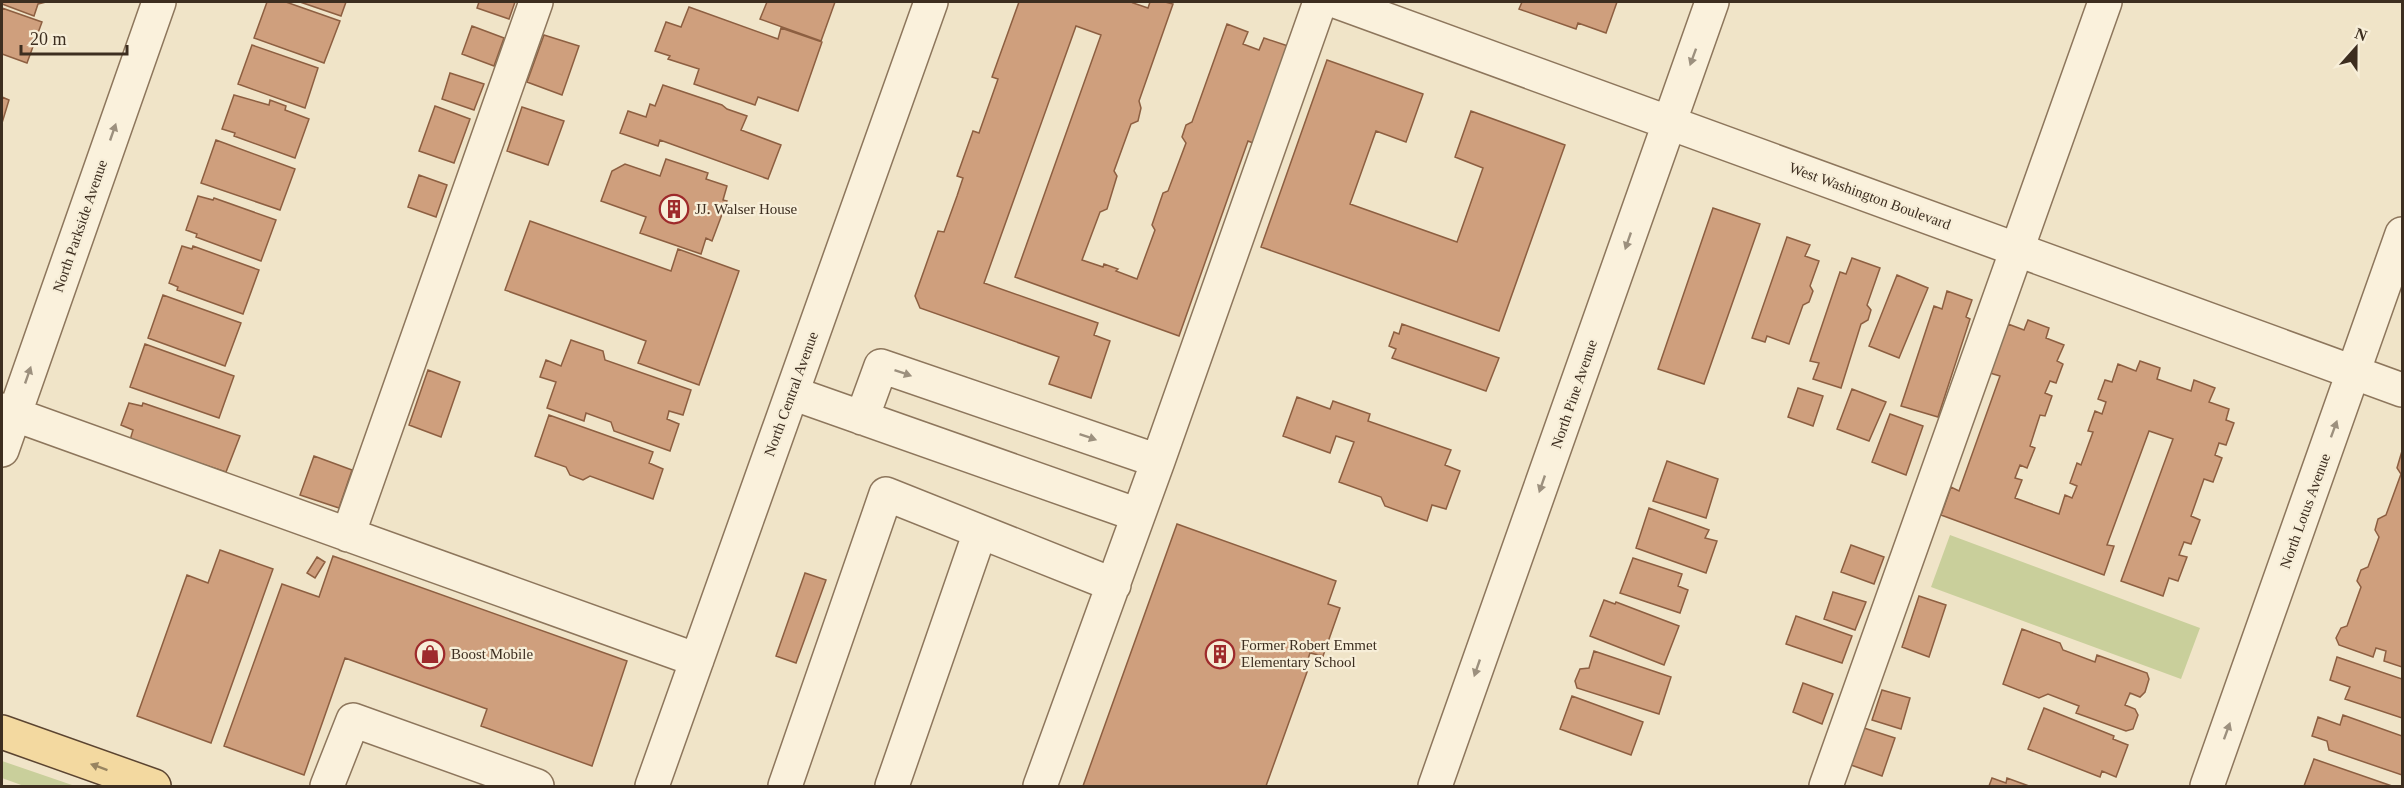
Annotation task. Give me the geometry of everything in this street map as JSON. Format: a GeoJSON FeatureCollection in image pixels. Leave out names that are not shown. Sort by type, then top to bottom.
{"type":"FeatureCollection","features":[{"type":"Feature","properties":{"kind":"main road"},"geometry":{"type":"LineString","coordinates":[[2,732],[154,786]]}},
{"type":"Feature","properties":{"kind":"street","name":"North Parkside Avenue"},"geometry":{"type":"LineString","coordinates":[[2,450],[8,413],[159,2]]}},
{"type":"Feature","properties":{"kind":"street"},"geometry":{"type":"LineString","coordinates":[[348,535],[536,2]]}},
{"type":"Feature","properties":{"kind":"street","name":"North Central Avenue"},"geometry":{"type":"LineString","coordinates":[[652,786],[931,2]]}},
{"type":"Feature","properties":{"kind":"street"},"geometry":{"type":"LineString","coordinates":[[1040,786],[1114,585],[1320,2]]}},
{"type":"Feature","properties":{"kind":"street","name":"West Washington Boulevard"},"geometry":{"type":"LineString","coordinates":[[1338,2],[2403,390]]}},
{"type":"Feature","properties":{"kind":"street","name":"North Pine Avenue"},"geometry":{"type":"LineString","coordinates":[[1435,786],[1712,2]]}},
{"type":"Feature","properties":{"kind":"street"},"geometry":{"type":"LineString","coordinates":[[1826,786],[2105,2]]}},
{"type":"Feature","properties":{"kind":"street","name":"North Lotus Avenue"},"geometry":{"type":"LineString","coordinates":[[2207,786],[2403,234]]}},
{"type":"Feature","properties":{"kind":"street"},"geometry":{"type":"LineString","coordinates":[[862,418],[881,366],[1158,461]]}},
{"type":"Feature","properties":{"kind":"street"},"geometry":{"type":"LineString","coordinates":[[792,393],[1138,514]]}},
{"type":"Feature","properties":{"kind":"street"},"geometry":{"type":"LineString","coordinates":[[8,413],[697,660]]}},
{"type":"Feature","properties":{"kind":"street"},"geometry":{"type":"LineString","coordinates":[[785,786],[886,494],[1114,585]]}},
{"type":"Feature","properties":{"kind":"street"},"geometry":{"type":"LineString","coordinates":[[892,786],[980,532]]}},
{"type":"Feature","properties":{"kind":"street"},"geometry":{"type":"LineString","coordinates":[[327,786],[353,720],[537,786]]}},
{"type":"Feature","properties":{"kind":"green space"},"geometry":{"type":"Polygon","coordinates":[[[1950,535],[2200,628],[2181,679],[1931,587],[1950,535]]]}},
{"type":"Feature","properties":{"kind":"green space"},"geometry":{"type":"Polygon","coordinates":[[[2,761],[75,786],[24,786],[2,778],[2,761]]]}},
{"type":"Feature","properties":{"kind":"building"},"geometry":{"type":"Polygon","coordinates":[[[2,2],[46,2],[38,4],[34,16],[2,4],[2,2]]]}},
{"type":"Feature","properties":{"kind":"building"},"geometry":{"type":"Polygon","coordinates":[[[267,2],[286,2],[340,21],[324,63],[254,38],[267,2]]]}},
{"type":"Feature","properties":{"kind":"building"},"geometry":{"type":"Polygon","coordinates":[[[300,2],[346,2],[341,16],[300,2]]]}},
{"type":"Feature","properties":{"kind":"building"},"geometry":{"type":"Polygon","coordinates":[[[479,2],[515,2],[509,19],[477,8],[479,2]]]}},
{"type":"Feature","properties":{"kind":"building"},"geometry":{"type":"Polygon","coordinates":[[[767,2],[835,2],[821,41],[760,19],[767,2]]]}},
{"type":"Feature","properties":{"kind":"building"},"geometry":{"type":"Polygon","coordinates":[[[1019,2],[1134,2],[1148,8],[1150,2],[1173,4],[1139,101],[1141,108],[1138,121],[1131,124],[1114,171],[1117,176],[1107,209],[1100,212],[1082,260],[1103,267],[1104,264],[1137,279],[1155,230],[1152,225],[1163,193],[1168,191],[1186,143],[1182,137],[1186,125],[1192,122],[1227,24],[1248,32],[1243,44],[1259,50],[1264,38],[1288,46],[1253,143],[1248,141],[1179,336],[1015,277],[1101,35],[1076,26],[984,283],[1098,323],[1094,335],[1110,341],[1091,398],[1049,384],[1059,357],[920,308],[915,296],[938,231],[944,232],[957,196],[963,178],[957,176],[973,131],[979,133],[998,79],[992,77],[1019,2]]]}},
{"type":"Feature","properties":{"kind":"building"},"geometry":{"type":"Polygon","coordinates":[[[1522,2],[1617,2],[1606,33],[1578,23],[1576,29],[1519,9],[1522,2]]]}},
{"type":"Feature","properties":{"kind":"building"},"geometry":{"type":"Polygon","coordinates":[[[689,7],[778,39],[781,28],[822,42],[798,111],[758,97],[755,105],[694,84],[699,69],[668,59],[670,56],[655,51],[666,22],[681,27],[689,7]]]}},
{"type":"Feature","properties":{"kind":"building"},"geometry":{"type":"Polygon","coordinates":[[[2,8],[42,22],[27,63],[2,54],[2,8]]]}},
{"type":"Feature","properties":{"kind":"building"},"geometry":{"type":"Polygon","coordinates":[[[472,26],[504,38],[494,66],[462,54],[472,26]]]}},
{"type":"Feature","properties":{"kind":"building"},"geometry":{"type":"Polygon","coordinates":[[[544,35],[579,46],[562,95],[527,82],[544,35]]]}},
{"type":"Feature","properties":{"kind":"building"},"geometry":{"type":"Polygon","coordinates":[[[252,45],[318,68],[305,108],[238,84],[252,45]]]}},
{"type":"Feature","properties":{"kind":"building"},"geometry":{"type":"Polygon","coordinates":[[[1327,60],[1423,94],[1406,142],[1376,131],[1350,204],[1457,242],[1483,168],[1455,157],[1471,111],[1565,145],[1499,331],[1261,247],[1327,60]]]}},
{"type":"Feature","properties":{"kind":"building"},"geometry":{"type":"Polygon","coordinates":[[[450,73],[484,84],[474,110],[442,99],[450,73]]]}},
{"type":"Feature","properties":{"kind":"building"},"geometry":{"type":"Polygon","coordinates":[[[663,85],[747,116],[741,130],[781,145],[768,179],[660,140],[658,146],[620,133],[628,111],[646,117],[650,104],[655,106],[663,85]]]}},
{"type":"Feature","properties":{"kind":"building"},"geometry":{"type":"Polygon","coordinates":[[[234,95],[269,105],[270,100],[286,106],[285,110],[309,119],[295,158],[234,136],[235,133],[222,129],[234,95]]]}},
{"type":"Feature","properties":{"kind":"building"},"geometry":{"type":"Polygon","coordinates":[[[2,97],[9,100],[2,123],[2,97]]]}},
{"type":"Feature","properties":{"kind":"building"},"geometry":{"type":"Polygon","coordinates":[[[435,106],[470,119],[454,163],[419,151],[435,106]]]}},
{"type":"Feature","properties":{"kind":"building"},"geometry":{"type":"Polygon","coordinates":[[[522,107],[564,121],[548,165],[507,151],[522,107]]]}},
{"type":"Feature","properties":{"kind":"building"},"geometry":{"type":"Polygon","coordinates":[[[216,140],[295,169],[280,210],[201,183],[216,140]]]}},
{"type":"Feature","properties":{"kind":"building","name":"JJ. Walser House"},"geometry":{"type":"Polygon","coordinates":[[[666,159],[708,173],[706,179],[727,186],[723,200],[727,201],[712,241],[706,238],[701,254],[640,233],[646,217],[601,201],[612,171],[625,164],[660,176],[666,159]]]}},
{"type":"Feature","properties":{"kind":"building"},"geometry":{"type":"Polygon","coordinates":[[[419,175],[447,185],[436,217],[408,207],[419,175]]]}},
{"type":"Feature","properties":{"kind":"building"},"geometry":{"type":"Polygon","coordinates":[[[198,196],[213,200],[214,198],[276,220],[261,261],[196,237],[197,234],[186,230],[198,196]]]}},
{"type":"Feature","properties":{"kind":"building"},"geometry":{"type":"Polygon","coordinates":[[[1713,208],[1760,224],[1704,384],[1658,369],[1713,208]]]}},
{"type":"Feature","properties":{"kind":"building"},"geometry":{"type":"Polygon","coordinates":[[[530,221],[671,271],[678,249],[739,271],[699,385],[638,363],[646,341],[505,290],[530,221]]]}},
{"type":"Feature","properties":{"kind":"building"},"geometry":{"type":"Polygon","coordinates":[[[1787,237],[1810,245],[1805,256],[1819,261],[1810,286],[1813,291],[1809,302],[1803,305],[1789,344],[1767,336],[1765,342],[1752,338],[1787,237]]]}},
{"type":"Feature","properties":{"kind":"building"},"geometry":{"type":"Polygon","coordinates":[[[182,246],[192,249],[193,246],[259,270],[243,314],[177,290],[178,287],[169,283],[182,246]]]}},
{"type":"Feature","properties":{"kind":"building"},"geometry":{"type":"Polygon","coordinates":[[[1852,258],[1880,268],[1867,305],[1871,310],[1868,320],[1861,324],[1841,388],[1813,379],[1819,363],[1810,361],[1840,272],[1846,274],[1852,258]]]}},
{"type":"Feature","properties":{"kind":"building"},"geometry":{"type":"Polygon","coordinates":[[[1897,275],[1928,288],[1899,358],[1869,346],[1897,275]]]}},
{"type":"Feature","properties":{"kind":"building"},"geometry":{"type":"Polygon","coordinates":[[[1947,291],[1972,300],[1966,317],[1970,319],[1938,417],[1901,406],[1934,306],[1942,309],[1947,291]]]}},
{"type":"Feature","properties":{"kind":"building"},"geometry":{"type":"Polygon","coordinates":[[[163,295],[241,323],[225,366],[148,338],[163,295]]]}},
{"type":"Feature","properties":{"kind":"building"},"geometry":{"type":"Polygon","coordinates":[[[2028,320],[2049,328],[2046,338],[2064,345],[2057,361],[2063,364],[2056,383],[2050,381],[2045,393],[2052,396],[2045,416],[2040,415],[2030,446],[2035,448],[2027,468],[2020,465],[2015,478],[2022,480],[2015,498],[2059,514],[2065,495],[2072,498],[2077,486],[2070,483],[2077,463],[2081,465],[2093,432],[2088,431],[2095,411],[2102,414],[2106,402],[2098,399],[2105,380],[2112,382],[2118,364],[2136,371],[2140,361],[2160,368],[2157,379],[2191,391],[2194,380],[2215,388],[2209,402],[2229,409],[2226,420],[2234,423],[2226,445],[2219,443],[2215,455],[2222,458],[2213,482],[2204,479],[2191,516],[2200,520],[2191,544],[2184,542],[2179,555],[2187,557],[2178,581],[2169,578],[2163,596],[2121,581],[2173,439],[2149,431],[2107,545],[2114,546],[2104,575],[1941,515],[1951,487],[1959,491],[2000,376],[1990,373],[2008,324],[2024,330],[2028,320]]]}},
{"type":"Feature","properties":{"kind":"building"},"geometry":{"type":"Polygon","coordinates":[[[1402,324],[1499,358],[1486,391],[1392,358],[1396,349],[1389,346],[1394,332],[1399,334],[1402,324]]]}},
{"type":"Feature","properties":{"kind":"building"},"geometry":{"type":"Polygon","coordinates":[[[571,340],[603,351],[605,360],[691,390],[683,415],[669,411],[667,419],[679,424],[670,451],[614,431],[611,422],[586,413],[584,421],[547,408],[556,382],[540,377],[546,360],[561,366],[571,340]]]}},
{"type":"Feature","properties":{"kind":"building"},"geometry":{"type":"Polygon","coordinates":[[[145,344],[234,376],[219,418],[130,387],[145,344]]]}},
{"type":"Feature","properties":{"kind":"building"},"geometry":{"type":"Polygon","coordinates":[[[428,370],[460,382],[441,437],[409,425],[428,370]]]}},
{"type":"Feature","properties":{"kind":"building"},"geometry":{"type":"Polygon","coordinates":[[[1798,388],[1823,396],[1813,426],[1788,417],[1798,388]]]}},
{"type":"Feature","properties":{"kind":"building"},"geometry":{"type":"Polygon","coordinates":[[[1852,389],[1886,402],[1869,441],[1837,429],[1852,389]]]}},
{"type":"Feature","properties":{"kind":"building"},"geometry":{"type":"Polygon","coordinates":[[[1297,397],[1330,409],[1333,401],[1370,414],[1368,421],[1451,450],[1445,465],[1460,471],[1446,509],[1432,505],[1427,521],[1385,506],[1381,497],[1339,482],[1354,442],[1336,436],[1330,453],[1283,436],[1297,397]]]}},
{"type":"Feature","properties":{"kind":"building"},"geometry":{"type":"Polygon","coordinates":[[[129,403],[142,406],[143,403],[240,436],[226,472],[130,440],[133,430],[121,425],[129,403]]]}},
{"type":"Feature","properties":{"kind":"building"},"geometry":{"type":"Polygon","coordinates":[[[1890,414],[1923,426],[1906,475],[1872,462],[1890,414]]]}},
{"type":"Feature","properties":{"kind":"building"},"geometry":{"type":"Polygon","coordinates":[[[549,415],[653,452],[649,463],[663,469],[653,499],[590,476],[583,480],[570,475],[566,467],[535,456],[549,415]]]}},
{"type":"Feature","properties":{"kind":"building"},"geometry":{"type":"Polygon","coordinates":[[[2402,451],[2402,667],[2384,661],[2386,651],[2376,648],[2373,657],[2339,645],[2336,638],[2341,628],[2347,626],[2361,587],[2357,581],[2361,570],[2368,567],[2379,537],[2375,530],[2378,519],[2386,515],[2401,474],[2397,468],[2402,451]]]}},
{"type":"Feature","properties":{"kind":"building"},"geometry":{"type":"Polygon","coordinates":[[[314,456],[352,470],[339,508],[300,495],[314,456]]]}},
{"type":"Feature","properties":{"kind":"building"},"geometry":{"type":"Polygon","coordinates":[[[1667,461],[1718,479],[1706,518],[1653,501],[1667,461]]]}},
{"type":"Feature","properties":{"kind":"building"},"geometry":{"type":"Polygon","coordinates":[[[1649,508],[1709,530],[1705,538],[1717,541],[1706,573],[1636,548],[1649,508]]]}},
{"type":"Feature","properties":{"kind":"building","name":"Former Robert Emmet Elementary School"},"geometry":{"type":"Polygon","coordinates":[[[1177,524],[1336,581],[1328,604],[1340,608],[1323,656],[1310,653],[1304,671],[1307,672],[1266,786],[1083,786],[1177,524]]]}},
{"type":"Feature","properties":{"kind":"building"},"geometry":{"type":"Polygon","coordinates":[[[1851,545],[1884,557],[1874,584],[1841,572],[1851,545]]]}},
{"type":"Feature","properties":{"kind":"building"},"geometry":{"type":"Polygon","coordinates":[[[220,550],[273,569],[211,743],[137,716],[187,575],[208,583],[220,550]]]}},
{"type":"Feature","properties":{"kind":"building"},"geometry":{"type":"Polygon","coordinates":[[[333,556],[627,661],[592,766],[481,726],[487,709],[345,658],[304,775],[224,746],[282,584],[319,597],[333,556]]]}},
{"type":"Feature","properties":{"kind":"building"},"geometry":{"type":"Polygon","coordinates":[[[317,557],[325,562],[315,578],[307,573],[317,557]]]}},
{"type":"Feature","properties":{"kind":"building"},"geometry":{"type":"Polygon","coordinates":[[[1633,558],[1682,574],[1678,586],[1688,590],[1680,613],[1620,593],[1633,558]]]}},
{"type":"Feature","properties":{"kind":"building"},"geometry":{"type":"Polygon","coordinates":[[[805,573],[826,580],[796,663],[776,656],[805,573]]]}},
{"type":"Feature","properties":{"kind":"building"},"geometry":{"type":"Polygon","coordinates":[[[1833,592],[1866,602],[1855,630],[1824,619],[1833,592]]]}},
{"type":"Feature","properties":{"kind":"building"},"geometry":{"type":"Polygon","coordinates":[[[1919,596],[1946,605],[1929,657],[1902,647],[1919,596]]]}},
{"type":"Feature","properties":{"kind":"building"},"geometry":{"type":"Polygon","coordinates":[[[1604,600],[1615,604],[1616,602],[1679,626],[1664,665],[1590,636],[1604,600]]]}},
{"type":"Feature","properties":{"kind":"building"},"geometry":{"type":"Polygon","coordinates":[[[1796,616],[1852,636],[1842,663],[1786,644],[1796,616]]]}},
{"type":"Feature","properties":{"kind":"building"},"geometry":{"type":"Polygon","coordinates":[[[2022,629],[2060,643],[2063,650],[2095,662],[2097,655],[2147,673],[2149,679],[2145,692],[2140,697],[2130,693],[2125,705],[2135,709],[2138,715],[2133,729],[2126,731],[2076,713],[2079,706],[2048,694],[2039,698],[2003,684],[2022,629]]]}},
{"type":"Feature","properties":{"kind":"building"},"geometry":{"type":"Polygon","coordinates":[[[1594,651],[1671,677],[1659,714],[1577,688],[1575,681],[1580,669],[1589,668],[1594,651]]]}},
{"type":"Feature","properties":{"kind":"building"},"geometry":{"type":"Polygon","coordinates":[[[2337,657],[2402,679],[2402,718],[2345,699],[2350,687],[2330,680],[2337,657]]]}},
{"type":"Feature","properties":{"kind":"building"},"geometry":{"type":"Polygon","coordinates":[[[1803,683],[1833,694],[1822,724],[1793,712],[1803,683]]]}},
{"type":"Feature","properties":{"kind":"building"},"geometry":{"type":"Polygon","coordinates":[[[1882,690],[1910,698],[1901,729],[1872,720],[1882,690]]]}},
{"type":"Feature","properties":{"kind":"building"},"geometry":{"type":"Polygon","coordinates":[[[1572,696],[1643,722],[1631,755],[1560,729],[1572,696]]]}},
{"type":"Feature","properties":{"kind":"building"},"geometry":{"type":"Polygon","coordinates":[[[2044,708],[2114,736],[2113,739],[2128,745],[2116,777],[2102,771],[2100,777],[2028,749],[2044,708]]]}},
{"type":"Feature","properties":{"kind":"building"},"geometry":{"type":"Polygon","coordinates":[[[2343,715],[2402,736],[2402,775],[2329,750],[2327,741],[2312,736],[2318,717],[2340,725],[2343,715]]]}},
{"type":"Feature","properties":{"kind":"building"},"geometry":{"type":"Polygon","coordinates":[[[1864,728],[1895,738],[1882,776],[1851,765],[1864,728]]]}},
{"type":"Feature","properties":{"kind":"building"},"geometry":{"type":"Polygon","coordinates":[[[2314,759],[2392,786],[2304,786],[2314,759]]]}},
{"type":"Feature","properties":{"kind":"building"},"geometry":{"type":"Polygon","coordinates":[[[1992,778],[2006,783],[2007,778],[2029,786],[1989,786],[1992,778]]]}},
{"type":"Feature","properties":{"kind":"place","name":"JJ. Walser House"},"geometry":{"type":"Point","coordinates":[674,209]}},
{"type":"Feature","properties":{"kind":"place","name":"Boost Mobile"},"geometry":{"type":"Point","coordinates":[430,654]}},
{"type":"Feature","properties":{"kind":"place","name":"Former Robert Emmet Elementary School"},"geometry":{"type":"Point","coordinates":[1220,654]}}]}
